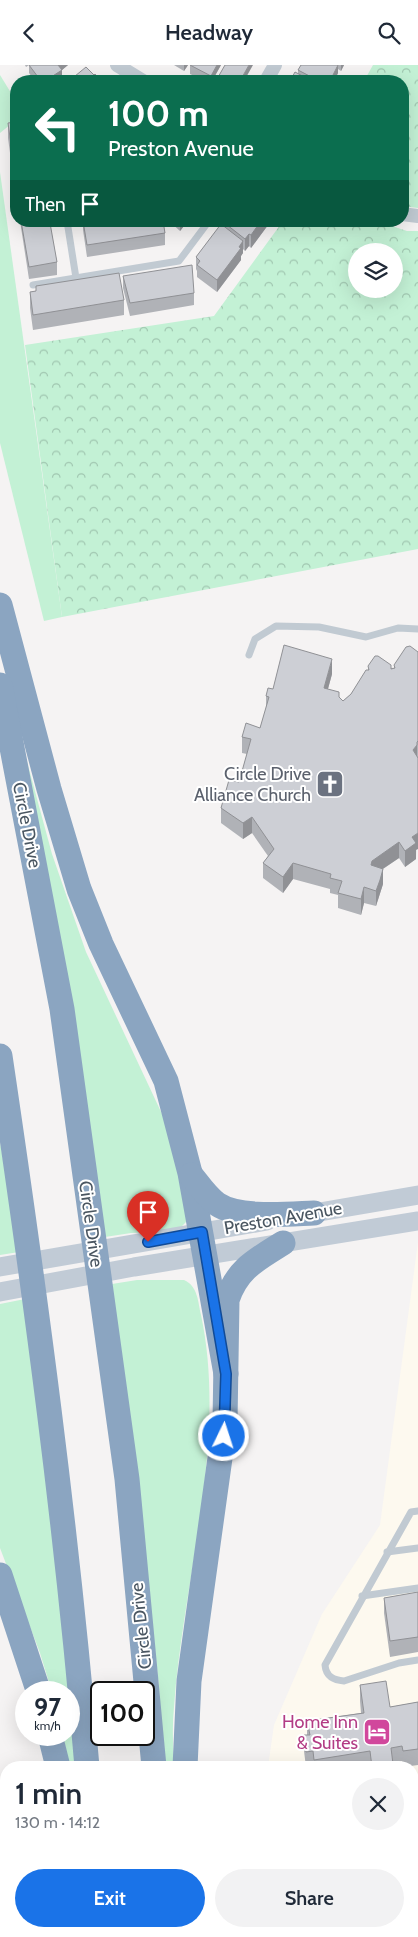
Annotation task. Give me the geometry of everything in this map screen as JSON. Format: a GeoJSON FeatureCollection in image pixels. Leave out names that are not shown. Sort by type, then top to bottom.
{"type":"FeatureCollection","features":[{"type":"Feature","properties":{"kind":"highway"},"geometry":{"type":"LineString","coordinates":[[0,605],[78,889],[101,944],[166,1081],[190,1173],[226,1374]]}},
{"type":"Feature","properties":{"kind":"highway","name":"Circle Drive"},"geometry":{"type":"LineString","coordinates":[[0,685],[62,1009],[70,1065],[127,1479],[153,1761]]}},
{"type":"Feature","properties":{"kind":"highway"},"geometry":{"type":"LineString","coordinates":[[0,1056],[35,1297],[77,1648],[86,1761]]}},
{"type":"Feature","properties":{"kind":"highway"},"geometry":{"type":"LineString","coordinates":[[190,1173],[209,1198],[223,1208],[266,1214],[314,1213]]}},
{"type":"Feature","properties":{"kind":"highway"},"geometry":{"type":"LineString","coordinates":[[185,1761],[189,1681],[222,1447],[226,1374],[226,1299],[232,1283],[245,1268],[282,1243]]}},
{"type":"Feature","properties":{"kind":"highway"},"geometry":{"type":"LineString","coordinates":[[0,1575],[35,1681]]}},
{"type":"Feature","properties":{"kind":"highway"},"geometry":{"type":"LineString","coordinates":[[53,1746],[56,1761]]}},
{"type":"Feature","properties":{"kind":"main road","name":"Preston Avenue"},"geometry":{"type":"LineString","coordinates":[[0,1267],[418,1195]]}},
{"type":"Feature","properties":{"kind":"main road","name":"Preston Avenue"},"geometry":{"type":"LineString","coordinates":[[3,1291],[134,1267],[418,1221]]}},
{"type":"Feature","properties":{"kind":"street"},"geometry":{"type":"LineString","coordinates":[[116,65],[131,75]]}},
{"type":"Feature","properties":{"kind":"lane"},"geometry":{"type":"LineString","coordinates":[[68,227],[76,278]]}},
{"type":"Feature","properties":{"kind":"lane"},"geometry":{"type":"LineString","coordinates":[[33,285],[179,261],[204,227]]}},
{"type":"Feature","properties":{"kind":"lane"},"geometry":{"type":"LineString","coordinates":[[250,655],[255,639],[276,626],[319,627],[366,637],[398,628],[418,629]]}},
{"type":"Feature","properties":{"kind":"lane"},"geometry":{"type":"LineString","coordinates":[[418,1511],[411,1512],[324,1665],[329,1675],[335,1680],[344,1681],[399,1663],[418,1660]]}},
{"type":"Feature","properties":{"kind":"lane"},"geometry":{"type":"LineString","coordinates":[[387,1552],[418,1548]]}},
{"type":"Feature","properties":{"kind":"lane"},"geometry":{"type":"LineString","coordinates":[[362,1596],[418,1588]]}},
{"type":"Feature","properties":{"kind":"shaded area"},"geometry":{"type":"Polygon","coordinates":[[[418,1242],[418,1761],[269,1761],[274,1725],[322,1614],[380,1525],[418,1242]]]}},
{"type":"Feature","properties":{"kind":"green space"},"geometry":{"type":"Polygon","coordinates":[[[373,65],[418,65],[418,208],[409,207],[409,75],[367,75],[373,65]]]}},
{"type":"Feature","properties":{"kind":"green space"},"geometry":{"type":"Polygon","coordinates":[[[0,75],[10,91],[10,125],[0,133],[0,75]]]}},
{"type":"Feature","properties":{"kind":"green space"},"geometry":{"type":"Polygon","coordinates":[[[0,172],[62,617],[44,621],[0,443],[0,172]]]}},
{"type":"Feature","properties":{"kind":"green space"},"geometry":{"type":"Polygon","coordinates":[[[279,227],[395,227],[407,231],[418,231],[418,549],[62,617],[25,345],[214,316],[279,227]]]}},
{"type":"Feature","properties":{"kind":"green space"},"geometry":{"type":"Polygon","coordinates":[[[26,758],[52,854],[86,952],[170,1131],[188,1214],[186,1222],[179,1229],[171,1232],[131,1233],[105,1237],[26,758]]]}},
{"type":"Feature","properties":{"kind":"green space"},"geometry":{"type":"Polygon","coordinates":[[[0,1142],[19,1252],[0,1255],[0,1142]]]}},
{"type":"Feature","properties":{"kind":"green space"},"geometry":{"type":"Polygon","coordinates":[[[137,1280],[184,1280],[189,1283],[197,1295],[208,1363],[207,1461],[179,1659],[173,1722],[174,1761],[165,1761],[163,1754],[159,1686],[135,1466],[112,1284],[137,1280]]]}},
{"type":"Feature","properties":{"kind":"green space"},"geometry":{"type":"Polygon","coordinates":[[[25,1299],[70,1681],[49,1681],[40,1653],[0,1548],[0,1304],[25,1299]]]}},
{"type":"Feature","properties":{"kind":"green space"},"geometry":{"type":"Polygon","coordinates":[[[65,1746],[78,1746],[79,1761],[68,1761],[65,1746]]]}},
{"type":"Feature","properties":{"kind":"building"},"geometry":{"type":"Polygon","coordinates":[[[29,65],[58,65],[62,70],[54,75],[36,75],[29,65]]]}},
{"type":"Feature","properties":{"kind":"building"},"geometry":{"type":"Polygon","coordinates":[[[190,65],[217,65],[212,75],[190,65]]]}},
{"type":"Feature","properties":{"kind":"building"},"geometry":{"type":"Polygon","coordinates":[[[225,65],[249,65],[243,75],[219,75],[225,65]]]}},
{"type":"Feature","properties":{"kind":"building"},"geometry":{"type":"Polygon","coordinates":[[[301,65],[338,65],[333,75],[308,75],[298,70],[301,65]]]}},
{"type":"Feature","properties":{"kind":"building"},"geometry":{"type":"Polygon","coordinates":[[[86,67],[94,75],[76,75],[86,67]]]}},
{"type":"Feature","properties":{"kind":"building"},"geometry":{"type":"Polygon","coordinates":[[[22,227],[51,227],[57,262],[29,267],[22,227]]]}},
{"type":"Feature","properties":{"kind":"building"},"geometry":{"type":"Polygon","coordinates":[[[84,227],[164,227],[165,233],[87,245],[84,227]]]}},
{"type":"Feature","properties":{"kind":"building"},"geometry":{"type":"Polygon","coordinates":[[[219,227],[225,227],[243,241],[239,247],[241,248],[217,280],[197,265],[200,261],[196,257],[219,227]]]}},
{"type":"Feature","properties":{"kind":"building"},"geometry":{"type":"Polygon","coordinates":[[[230,227],[257,227],[245,239],[230,227]]]}},
{"type":"Feature","properties":{"kind":"building"},"geometry":{"type":"Polygon","coordinates":[[[192,265],[194,293],[130,303],[123,276],[192,265]]]}},
{"type":"Feature","properties":{"kind":"building"},"geometry":{"type":"Polygon","coordinates":[[[119,273],[124,300],[33,315],[30,292],[36,291],[36,286],[119,273]]]}},
{"type":"Feature","properties":{"kind":"building","name":"Circle Drive Alliance Church"},"geometry":{"type":"Polygon","coordinates":[[[284,645],[332,659],[324,688],[339,692],[339,697],[343,701],[351,694],[366,670],[369,670],[368,666],[375,656],[391,665],[391,669],[395,668],[394,665],[406,647],[410,646],[418,652],[418,741],[413,750],[418,758],[418,833],[412,837],[416,843],[405,851],[399,842],[372,861],[371,865],[383,869],[380,880],[376,891],[364,887],[361,899],[338,893],[342,881],[330,878],[331,874],[293,863],[283,877],[263,863],[274,849],[252,817],[243,823],[221,808],[229,780],[239,782],[251,739],[242,737],[246,723],[260,728],[269,697],[266,696],[268,688],[273,689],[284,645]]]}},
{"type":"Feature","properties":{"kind":"building"},"geometry":{"type":"Polygon","coordinates":[[[418,1592],[418,1637],[390,1641],[384,1598],[418,1592]]]}},
{"type":"Feature","properties":{"kind":"building","name":"Home Inn & Suites"},"geometry":{"type":"Polygon","coordinates":[[[386,1681],[390,1707],[418,1702],[418,1749],[403,1751],[402,1746],[391,1748],[393,1761],[371,1761],[370,1751],[314,1760],[313,1751],[306,1752],[304,1735],[310,1735],[307,1721],[364,1713],[360,1685],[386,1681]]]}},
{"type":"Feature","properties":{"kind":"place","name":"Circle Drive Alliance Church"},"geometry":{"type":"Point","coordinates":[330,784]}},
{"type":"Feature","properties":{"kind":"place","name":"Home Inn & Suites"},"geometry":{"type":"Point","coordinates":[377,1732]}},
{"type":"Feature","properties":{"kind":"route"},"geometry":{"type":"LineString","coordinates":[[148,1242],[202,1232],[226,1374],[224,1436]]}}]}
